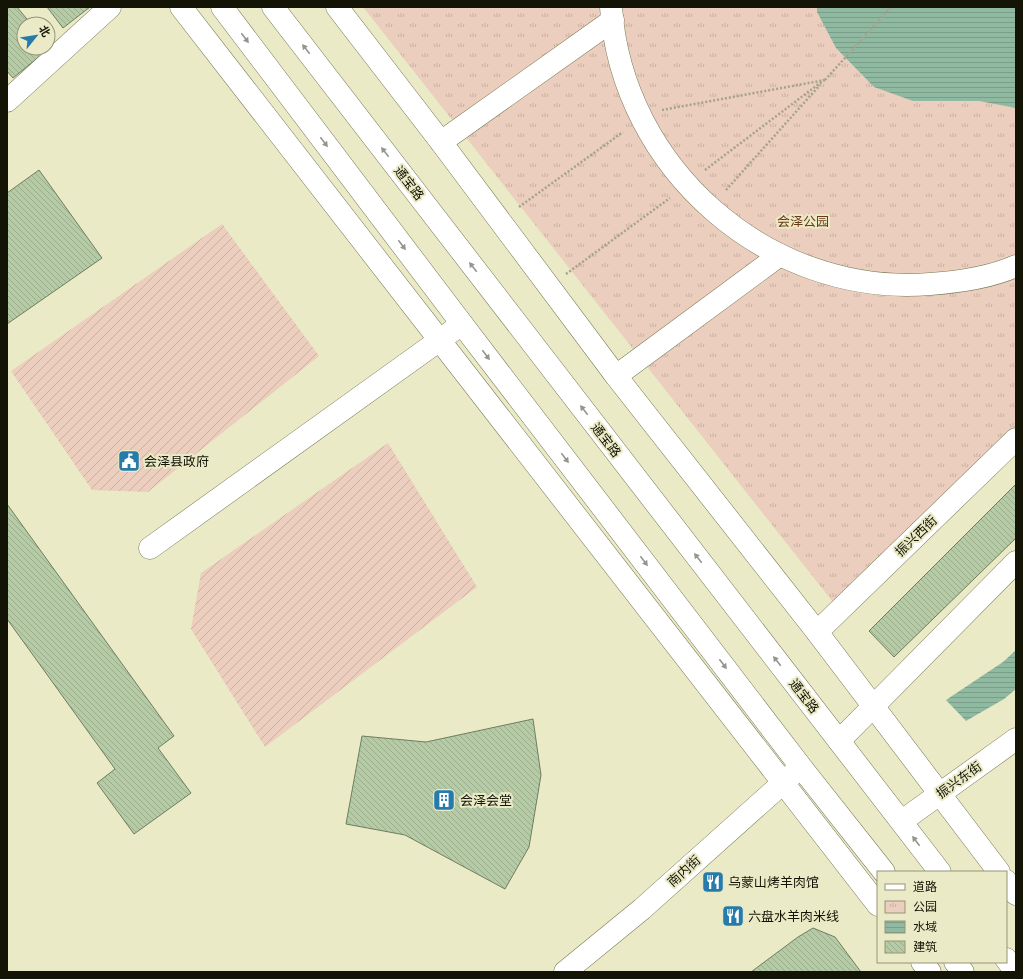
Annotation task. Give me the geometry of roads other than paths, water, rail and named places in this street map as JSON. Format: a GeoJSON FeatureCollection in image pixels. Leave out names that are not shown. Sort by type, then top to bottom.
{"type":"FeatureCollection","features":[{"type":"Feature","properties":{"kind":"street"},"geometry":{"type":"LineString","coordinates":[[7,101],[110,7]]}},
{"type":"Feature","properties":{"kind":"street"},"geometry":{"type":"LineString","coordinates":[[181,7],[877,904]]}},
{"type":"Feature","properties":{"kind":"street"},"geometry":{"type":"LineString","coordinates":[[222,7],[801,767],[883,871]]}},
{"type":"Feature","properties":{"kind":"street","name":"通宝路"},"geometry":{"type":"LineString","coordinates":[[273,7],[939,871]]}},
{"type":"Feature","properties":{"kind":"street"},"geometry":{"type":"LineString","coordinates":[[337,7],[501,220],[616,376],[817,632],[998,871]]}},
{"type":"Feature","properties":{"kind":"street"},"geometry":{"type":"LineString","coordinates":[[441,142],[612,14],[616,41],[624,72],[635,103],[649,132],[666,160],[687,185],[710,208],[734,228],[762,246],[791,261],[821,272],[852,280],[885,284],[917,286],[949,283],[981,277],[1016,266]]}},
{"type":"Feature","properties":{"kind":"street"},"geometry":{"type":"LineString","coordinates":[[616,376],[780,255]]}},
{"type":"Feature","properties":{"kind":"street"},"geometry":{"type":"LineString","coordinates":[[150,548],[462,324]]}},
{"type":"Feature","properties":{"kind":"street","name":"振兴西街"},"geometry":{"type":"LineString","coordinates":[[817,632],[1016,439]]}},
{"type":"Feature","properties":{"kind":"street"},"geometry":{"type":"LineString","coordinates":[[839,741],[1016,562]]}},
{"type":"Feature","properties":{"kind":"street","name":"振兴东街"},"geometry":{"type":"LineString","coordinates":[[902,821],[1016,739]]}},
{"type":"Feature","properties":{"kind":"street","name":"南内街"},"geometry":{"type":"LineString","coordinates":[[565,972],[642,909],[801,767]]}},
{"type":"Feature","properties":{"kind":"street"},"geometry":{"type":"LineString","coordinates":[[1007,882],[1016,894]]}},
{"type":"Feature","properties":{"kind":"street"},"geometry":{"type":"LineString","coordinates":[[1007,960],[1016,972]]}},
{"type":"Feature","properties":{"kind":"street"},"geometry":{"type":"LineString","coordinates":[[923,963],[930,972]]}},
{"type":"Feature","properties":{"kind":"street"},"geometry":{"type":"LineString","coordinates":[[956,963],[963,972]]}},
{"type":"Feature","properties":{"kind":"water"},"geometry":{"type":"Polygon","coordinates":[[[817,7],[1016,7],[1016,108],[979,101],[913,101],[874,87],[836,48],[817,12],[817,7]]]}},
{"type":"Feature","properties":{"kind":"water"},"geometry":{"type":"Polygon","coordinates":[[[1016,650],[1016,689],[1004,699],[966,721],[946,700],[1003,662],[1016,650]]]}},
{"type":"Feature","properties":{"kind":"place","name":"会泽县政府"},"geometry":{"type":"Point","coordinates":[129,461]}},
{"type":"Feature","properties":{"kind":"place","name":"会泽会堂"},"geometry":{"type":"Point","coordinates":[444,800]}},
{"type":"Feature","properties":{"kind":"place","name":"乌蒙山烤羊肉馆"},"geometry":{"type":"Point","coordinates":[713,882]}},
{"type":"Feature","properties":{"kind":"place","name":"六盘水羊肉米线"},"geometry":{"type":"Point","coordinates":[733,916]}},
{"type":"Feature","properties":{"kind":"park label","name":"会泽公园"},"geometry":{"type":"Point","coordinates":[803,221]}}]}
